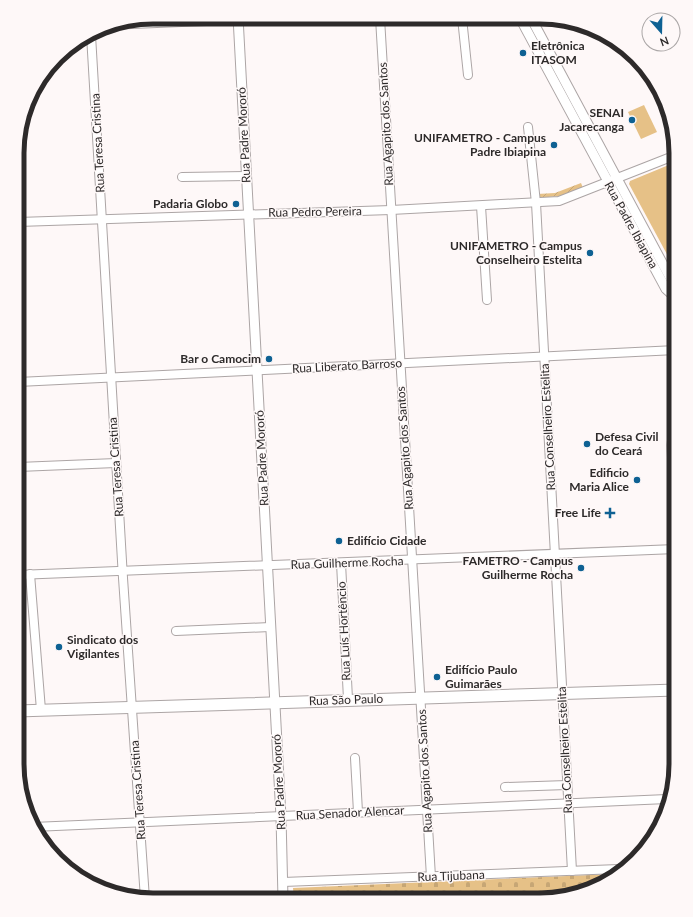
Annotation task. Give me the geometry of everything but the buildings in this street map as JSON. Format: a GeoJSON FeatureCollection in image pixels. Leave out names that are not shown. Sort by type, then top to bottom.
{"type":"FeatureCollection","features":[{"type":"Feature","properties":{"kind":"main road","name":"Rua São Paulo"},"geometry":{"type":"LineString","coordinates":[[24,711],[348,699],[669,690]]}},
{"type":"Feature","properties":{"kind":"street","name":"Rua Padre Mororó"},"geometry":{"type":"LineString","coordinates":[[238,24],[281,817],[283,893]]}},
{"type":"Feature","properties":{"kind":"street","name":"Rua Agapito dos Santos"},"geometry":{"type":"LineString","coordinates":[[380,24],[431,878]]}},
{"type":"Feature","properties":{"kind":"street"},"geometry":{"type":"LineString","coordinates":[[463,24],[468,75]]}},
{"type":"Feature","properties":{"kind":"street","name":"Rua Padre Ibiapina"},"geometry":{"type":"LineString","coordinates":[[523,24],[669,276]]}},
{"type":"Feature","properties":{"kind":"street","name":"Rua Padre Ibiapina"},"geometry":{"type":"LineString","coordinates":[[535,24],[613,181]]}},
{"type":"Feature","properties":{"kind":"street","name":"Rua Teresa Cristina"},"geometry":{"type":"LineString","coordinates":[[91,40],[122,571],[145,893]]}},
{"type":"Feature","properties":{"kind":"street","name":"Rua Conselheiro Estelita"},"geometry":{"type":"LineString","coordinates":[[528,127],[536,203],[572,871]]}},
{"type":"Feature","properties":{"kind":"street","name":"Rua Pedro Pereira"},"geometry":{"type":"LineString","coordinates":[[24,222],[391,210],[559,201],[669,158]]}},
{"type":"Feature","properties":{"kind":"street"},"geometry":{"type":"LineString","coordinates":[[182,177],[246,176]]}},
{"type":"Feature","properties":{"kind":"street"},"geometry":{"type":"LineString","coordinates":[[481,206],[487,300]]}},
{"type":"Feature","properties":{"kind":"street","name":"Rua Liberato Barroso"},"geometry":{"type":"LineString","coordinates":[[24,382],[669,350]]}},
{"type":"Feature","properties":{"kind":"street"},"geometry":{"type":"LineString","coordinates":[[24,468],[116,463]]}},
{"type":"Feature","properties":{"kind":"street","name":"Rua Guilherme Rocha"},"geometry":{"type":"LineString","coordinates":[[24,574],[413,561],[669,549]]}},
{"type":"Feature","properties":{"kind":"street","name":"Rua Luís Hortêncio"},"geometry":{"type":"LineString","coordinates":[[341,563],[348,699]]}},
{"type":"Feature","properties":{"kind":"street"},"geometry":{"type":"LineString","coordinates":[[30,574],[40,710]]}},
{"type":"Feature","properties":{"kind":"street"},"geometry":{"type":"LineString","coordinates":[[176,631],[270,627]]}},
{"type":"Feature","properties":{"kind":"street"},"geometry":{"type":"LineString","coordinates":[[355,758],[358,812]]}},
{"type":"Feature","properties":{"kind":"street"},"geometry":{"type":"LineString","coordinates":[[505,787],[567,784]]}},
{"type":"Feature","properties":{"kind":"street","name":"Rua Senador Alencar"},"geometry":{"type":"LineString","coordinates":[[40,827],[281,817],[427,809],[664,800]]}},
{"type":"Feature","properties":{"kind":"street","name":"Rua Tijubana"},"geometry":{"type":"LineString","coordinates":[[283,882],[431,878],[614,869]]}},
{"type":"Feature","properties":{"kind":"green space"},"geometry":{"type":"Polygon","coordinates":[[[644,105],[657,132],[641,139],[628,112],[644,105]]]}},
{"type":"Feature","properties":{"kind":"green space"},"geometry":{"type":"Polygon","coordinates":[[[669,165],[669,258],[629,184],[630,181],[669,165]]]}},
{"type":"Feature","properties":{"kind":"green space"},"geometry":{"type":"Polygon","coordinates":[[[581,183],[583,188],[560,196],[537,198],[537,194],[555,193],[581,183]]]}},
{"type":"Feature","properties":{"kind":"green space"},"geometry":{"type":"Polygon","coordinates":[[[606,874],[597,880],[565,891],[540,893],[293,893],[293,888],[606,874]]]}},
{"type":"Feature","properties":{"kind":"place","name":"Eletrônica ITASOM"},"geometry":{"type":"Point","coordinates":[523,53]}},
{"type":"Feature","properties":{"kind":"place","name":"SENAI Jacarecanga"},"geometry":{"type":"Point","coordinates":[632,120]}},
{"type":"Feature","properties":{"kind":"place","name":"UNIFAMETRO - Campus Padre Ibiapina"},"geometry":{"type":"Point","coordinates":[554,145]}},
{"type":"Feature","properties":{"kind":"place","name":"Padaria Globo"},"geometry":{"type":"Point","coordinates":[236,204]}},
{"type":"Feature","properties":{"kind":"place","name":"UNIFAMETRO - Campus Conselheiro Estelita"},"geometry":{"type":"Point","coordinates":[590,253]}},
{"type":"Feature","properties":{"kind":"place","name":"Bar o Camocim"},"geometry":{"type":"Point","coordinates":[269,359]}},
{"type":"Feature","properties":{"kind":"place","name":"Defesa Civil do Ceará"},"geometry":{"type":"Point","coordinates":[587,444]}},
{"type":"Feature","properties":{"kind":"place","name":"Edificio Maria Alice"},"geometry":{"type":"Point","coordinates":[637,480]}},
{"type":"Feature","properties":{"kind":"place","name":"Free Life"},"geometry":{"type":"Point","coordinates":[610,513]}},
{"type":"Feature","properties":{"kind":"place","name":"Edifício Cidade"},"geometry":{"type":"Point","coordinates":[339,541]}},
{"type":"Feature","properties":{"kind":"place","name":"FAMETRO - Campus Guilherme Rocha"},"geometry":{"type":"Point","coordinates":[581,568]}},
{"type":"Feature","properties":{"kind":"place","name":"Sindicato dos Vigilantes"},"geometry":{"type":"Point","coordinates":[59,647]}},
{"type":"Feature","properties":{"kind":"place","name":"Edifício Paulo Guimarães"},"geometry":{"type":"Point","coordinates":[437,677]}}]}
